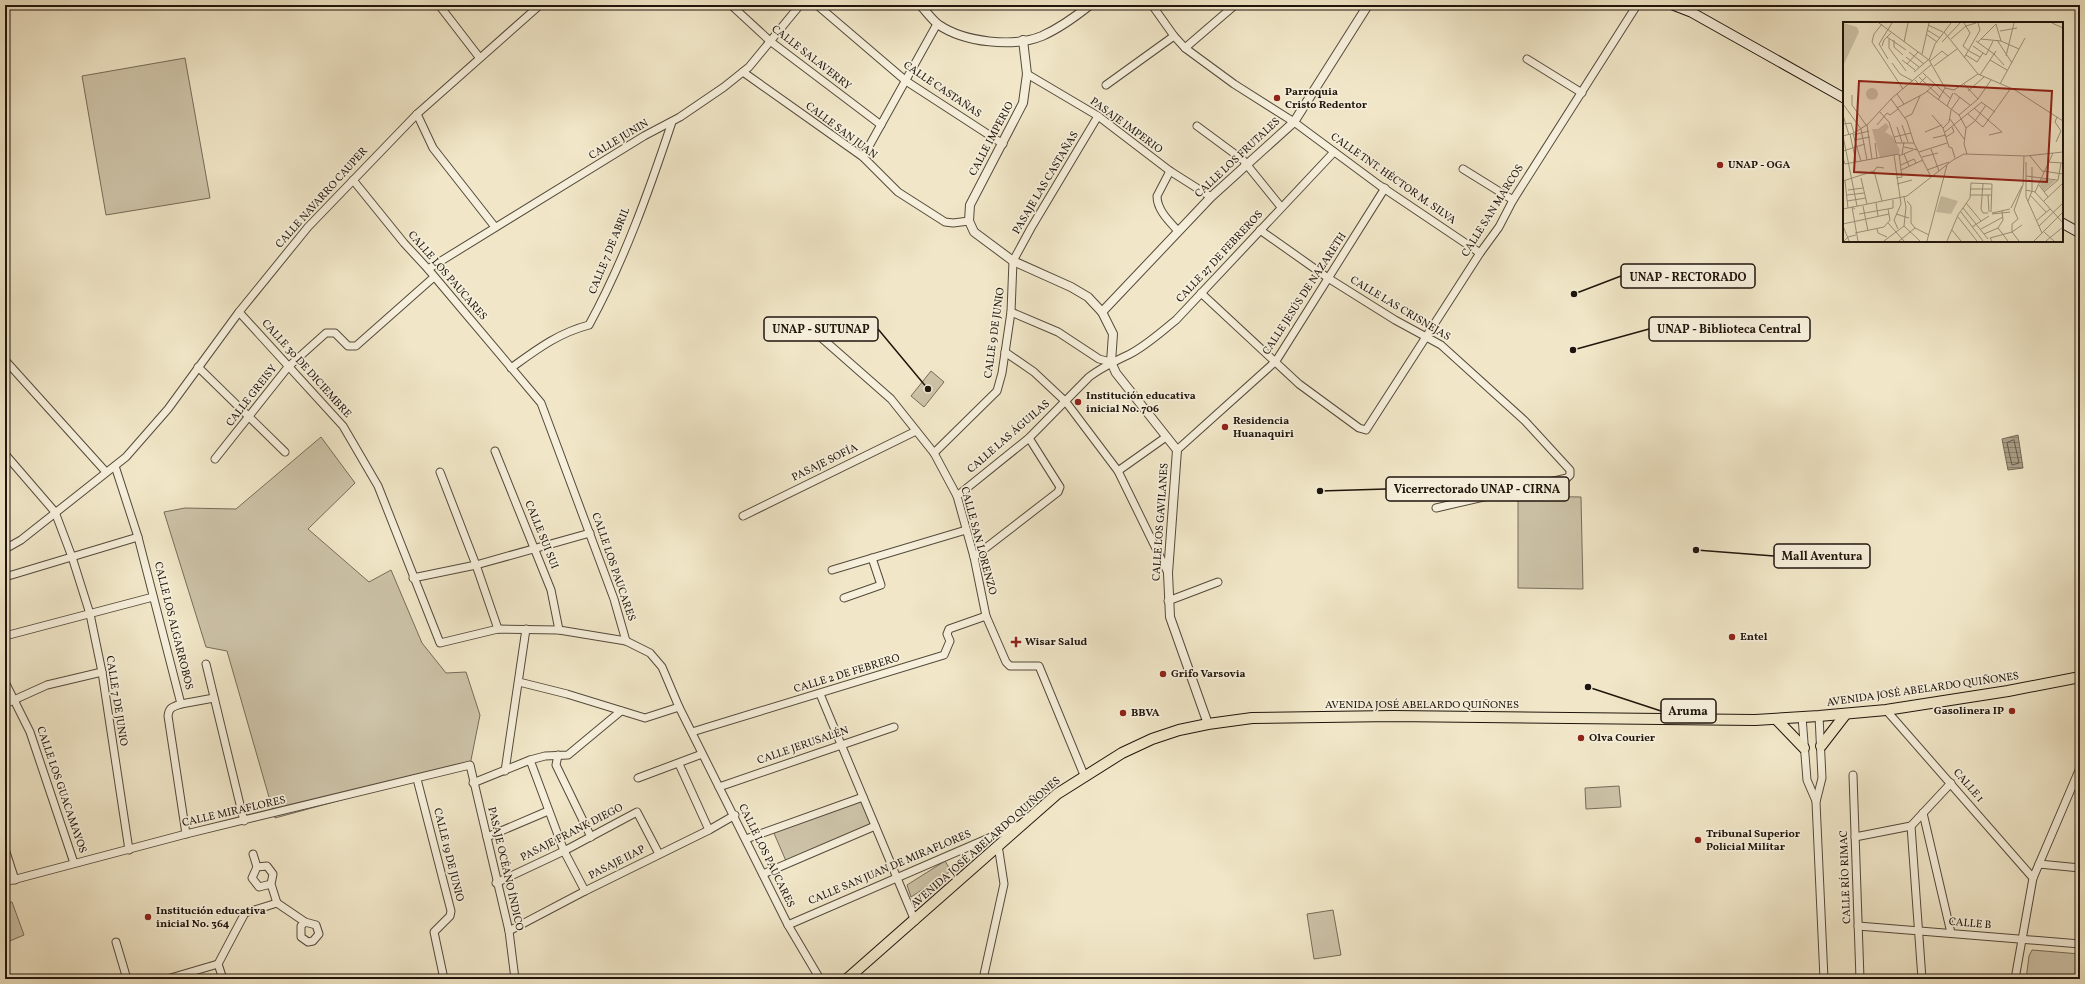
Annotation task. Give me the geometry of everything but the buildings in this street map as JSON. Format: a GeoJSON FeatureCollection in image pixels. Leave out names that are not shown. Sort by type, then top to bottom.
{"type":"FeatureCollection","features":[{"type":"Feature","properties":{"kind":"main road"},"geometry":{"type":"LineString","coordinates":[[1673,5],[1704,20],[1843,97]]}},
{"type":"Feature","properties":{"kind":"main road"},"geometry":{"type":"LineString","coordinates":[[2063,224],[2080,233]]}},
{"type":"Feature","properties":{"kind":"main road","name":"AVENIDA JOSÉ ABELARDO QUIÑONES"},"geometry":{"type":"LineString","coordinates":[[847,979],[915,921],[1056,794],[1084,775],[1122,753],[1152,739],[1179,730],[1208,724],[1252,718],[1335,716],[1776,719],[1845,715],[2008,691],[2080,677]]}},
{"type":"Feature","properties":{"kind":"main road"},"geometry":{"type":"LineString","coordinates":[[1821,746],[1845,715]]}},
{"type":"Feature","properties":{"kind":"main road"},"geometry":{"type":"LineString","coordinates":[[1776,719],[1804,748]]}},
{"type":"Feature","properties":{"kind":"street","name":"CALLE NAVARRO CAUPER"},"geometry":{"type":"LineString","coordinates":[[106,472],[116,466],[168,409],[239,312],[308,227],[417,114],[478,58],[540,5]]}},
{"type":"Feature","properties":{"kind":"street","name":"CALLE SALAVERRY"},"geometry":{"type":"LineString","coordinates":[[731,5],[770,41],[881,125]]}},
{"type":"Feature","properties":{"kind":"street","name":"CALLE JUNIN"},"geometry":{"type":"LineString","coordinates":[[428,269],[644,136],[672,122],[724,87],[743,72],[800,5]]}},
{"type":"Feature","properties":{"kind":"street","name":"CALLE CASTAÑAS"},"geometry":{"type":"LineString","coordinates":[[817,5],[906,81],[1003,144]]}},
{"type":"Feature","properties":{"kind":"street"},"geometry":{"type":"LineString","coordinates":[[920,5],[937,24],[959,36],[990,41],[1023,40],[1041,36],[1057,28],[1090,5]]}},
{"type":"Feature","properties":{"kind":"street","name":"CALLE TNT. HÉCTOR M. SILVA"},"geometry":{"type":"LineString","coordinates":[[1152,5],[1174,36],[1185,48],[1234,84],[1294,122],[1379,185],[1480,252]]}},
{"type":"Feature","properties":{"kind":"street"},"geometry":{"type":"LineString","coordinates":[[1185,48],[1235,5]]}},
{"type":"Feature","properties":{"kind":"street","name":"CALLE LOS FRUTALES"},"geometry":{"type":"LineString","coordinates":[[1102,312],[1211,197],[1294,122],[1368,5]]}},
{"type":"Feature","properties":{"kind":"street","name":"CALLE SAN MARCOS"},"geometry":{"type":"LineString","coordinates":[[1276,361],[1300,384],[1359,428],[1363,430],[1367,428],[1480,252],[1499,227],[1513,200],[1582,93],[1636,5]]}},
{"type":"Feature","properties":{"kind":"street"},"geometry":{"type":"LineString","coordinates":[[441,6],[478,58]]}},
{"type":"Feature","properties":{"kind":"street"},"geometry":{"type":"LineString","coordinates":[[863,157],[937,24]]}},
{"type":"Feature","properties":{"kind":"street"},"geometry":{"type":"LineString","coordinates":[[1106,86],[1174,36]]}},
{"type":"Feature","properties":{"kind":"street","name":"CALLE IMPERIO"},"geometry":{"type":"LineString","coordinates":[[969,221],[970,205],[1023,104],[1027,74],[1023,40]]}},
{"type":"Feature","properties":{"kind":"street"},"geometry":{"type":"LineString","coordinates":[[1527,59],[1582,93]]}},
{"type":"Feature","properties":{"kind":"street","name":"CALLE SAN JUAN"},"geometry":{"type":"LineString","coordinates":[[743,72],[863,157],[898,192],[938,218],[953,224],[969,221]]}},
{"type":"Feature","properties":{"kind":"street","name":"PASAJE IMPERIO"},"geometry":{"type":"LineString","coordinates":[[1027,74],[1098,116],[1170,171],[1211,197]]}},
{"type":"Feature","properties":{"kind":"street"},"geometry":{"type":"LineString","coordinates":[[417,114],[433,148],[495,227]]}},
{"type":"Feature","properties":{"kind":"street","name":"PASAJE LAS CASTAÑAS"},"geometry":{"type":"LineString","coordinates":[[1013,262],[1031,228],[1098,116]]}},
{"type":"Feature","properties":{"kind":"street","name":"CALLE 7 DE ABRIL"},"geometry":{"type":"LineString","coordinates":[[511,368],[550,340],[571,330],[589,325],[608,290],[657,167],[672,122]]}},
{"type":"Feature","properties":{"kind":"street"},"geometry":{"type":"LineString","coordinates":[[1197,126],[1243,160],[1281,206]]}},
{"type":"Feature","properties":{"kind":"street","name":"CALLE 27 DE FEBREROS"},"geometry":{"type":"LineString","coordinates":[[1111,362],[1130,353],[1156,337],[1176,320],[1281,206],[1334,152]]}},
{"type":"Feature","properties":{"kind":"street"},"geometry":{"type":"LineString","coordinates":[[1463,169],[1513,200]]}},
{"type":"Feature","properties":{"kind":"street"},"geometry":{"type":"LineString","coordinates":[[1170,171],[1157,196],[1157,200],[1162,212],[1178,231]]}},
{"type":"Feature","properties":{"kind":"street","name":"CALLE LOS PAUCARES"},"geometry":{"type":"LineString","coordinates":[[353,180],[404,243],[428,269],[541,403],[614,599],[626,641],[650,653],[662,667],[679,707],[719,787],[735,815],[788,925],[820,979]]}},
{"type":"Feature","properties":{"kind":"street","name":"CALLE JESÚS DE NAZARETH"},"geometry":{"type":"LineString","coordinates":[[1177,450],[1276,361],[1385,188]]}},
{"type":"Feature","properties":{"kind":"street"},"geometry":{"type":"LineString","coordinates":[[969,221],[974,232],[1013,262],[1071,287],[1088,297],[1102,312],[1113,334],[1111,362],[1099,359],[1058,332],[1011,312]]}},
{"type":"Feature","properties":{"kind":"street","name":"CALLE LAS CRISNEJAS"},"geometry":{"type":"LineString","coordinates":[[1260,230],[1328,278],[1396,320],[1441,345],[1525,421],[1570,470],[1570,475],[1567,478],[1436,508]]}},
{"type":"Feature","properties":{"kind":"street","name":"CALLE 9 DE JUNIO"},"geometry":{"type":"LineString","coordinates":[[934,453],[997,391],[1011,312],[1013,262]]}},
{"type":"Feature","properties":{"kind":"street","name":"CALLE GREISY"},"geometry":{"type":"LineString","coordinates":[[215,459],[288,367],[326,333],[335,333],[348,346],[356,346],[434,277]]}},
{"type":"Feature","properties":{"kind":"street"},"geometry":{"type":"LineString","coordinates":[[1201,293],[1276,361]]}},
{"type":"Feature","properties":{"kind":"street","name":"CALLE 30 DE DICIEMBRE"},"geometry":{"type":"LineString","coordinates":[[239,312],[343,426],[378,486],[413,578],[440,643],[498,629]]}},
{"type":"Feature","properties":{"kind":"street","name":"CALLE SAN LORENZO"},"geometry":{"type":"LineString","coordinates":[[808,326],[891,399],[934,453],[957,496],[974,557],[986,616],[1008,665],[1039,666],[1084,775]]}},
{"type":"Feature","properties":{"kind":"street"},"geometry":{"type":"LineString","coordinates":[[1005,352],[1034,372],[1066,402],[1118,471],[1168,573]]}},
{"type":"Feature","properties":{"kind":"street"},"geometry":{"type":"LineString","coordinates":[[5,360],[106,472],[21,540],[5,550]]}},
{"type":"Feature","properties":{"kind":"street","name":"CALLE LAS ÁGUILAS"},"geometry":{"type":"LineString","coordinates":[[957,496],[1029,438],[1089,377],[1111,362]]}},
{"type":"Feature","properties":{"kind":"street","name":"CALLE LOS GAVILANES"},"geometry":{"type":"LineString","coordinates":[[1111,362],[1116,373],[1177,450],[1168,573],[1168,601],[1170,617],[1177,641],[1208,724]]}},
{"type":"Feature","properties":{"kind":"street"},"geometry":{"type":"LineString","coordinates":[[198,367],[285,452]]}},
{"type":"Feature","properties":{"kind":"street","name":"PASAJE SOFÍA"},"geometry":{"type":"LineString","coordinates":[[743,516],[916,430]]}},
{"type":"Feature","properties":{"kind":"street"},"geometry":{"type":"LineString","coordinates":[[1118,471],[1166,437]]}},
{"type":"Feature","properties":{"kind":"street"},"geometry":{"type":"LineString","coordinates":[[974,557],[1058,492],[1060,487],[1029,438]]}},
{"type":"Feature","properties":{"kind":"street","name":"CALLE SUI SUI"},"geometry":{"type":"LineString","coordinates":[[495,451],[550,590],[559,630]]}},
{"type":"Feature","properties":{"kind":"street"},"geometry":{"type":"LineString","coordinates":[[5,454],[55,512]]}},
{"type":"Feature","properties":{"kind":"street","name":"CALLE LOS ALGARROBOS"},"geometry":{"type":"LineString","coordinates":[[116,466],[138,537],[181,704],[168,710],[168,716],[186,834]]}},
{"type":"Feature","properties":{"kind":"street"},"geometry":{"type":"LineString","coordinates":[[440,472],[476,565],[498,629],[559,630],[626,641]]}},
{"type":"Feature","properties":{"kind":"street","name":"CALLE 7 DE JUNIO"},"geometry":{"type":"LineString","coordinates":[[55,512],[72,557],[90,614],[102,672],[129,850]]}},
{"type":"Feature","properties":{"kind":"street"},"geometry":{"type":"LineString","coordinates":[[832,570],[966,530]]}},
{"type":"Feature","properties":{"kind":"street"},"geometry":{"type":"LineString","coordinates":[[413,578],[476,565],[590,533]]}},
{"type":"Feature","properties":{"kind":"street"},"geometry":{"type":"LineString","coordinates":[[5,577],[138,537]]}},
{"type":"Feature","properties":{"kind":"street"},"geometry":{"type":"LineString","coordinates":[[844,598],[881,585],[872,558]]}},
{"type":"Feature","properties":{"kind":"street"},"geometry":{"type":"LineString","coordinates":[[1168,601],[1218,582]]}},
{"type":"Feature","properties":{"kind":"street"},"geometry":{"type":"LineString","coordinates":[[5,636],[153,597]]}},
{"type":"Feature","properties":{"kind":"street","name":"CALLE 2 DE FEBRERO"},"geometry":{"type":"LineString","coordinates":[[692,732],[944,655],[950,641],[947,634],[949,629],[986,616]]}},
{"type":"Feature","properties":{"kind":"street"},"geometry":{"type":"LineString","coordinates":[[505,771],[526,629]]}},
{"type":"Feature","properties":{"kind":"street"},"geometry":{"type":"LineString","coordinates":[[206,664],[244,821]]}},
{"type":"Feature","properties":{"kind":"street"},"geometry":{"type":"LineString","coordinates":[[5,704],[47,685],[102,672]]}},
{"type":"Feature","properties":{"kind":"street","name":"CALLE LOS GUACAMAYOS"},"geometry":{"type":"LineString","coordinates":[[5,682],[30,732],[74,863]]}},
{"type":"Feature","properties":{"kind":"street"},"geometry":{"type":"LineString","coordinates":[[518,682],[567,694],[645,718],[679,707]]}},
{"type":"Feature","properties":{"kind":"street"},"geometry":{"type":"LineString","coordinates":[[820,694],[915,921]]}},
{"type":"Feature","properties":{"kind":"street"},"geometry":{"type":"LineString","coordinates":[[181,704],[214,698]]}},
{"type":"Feature","properties":{"kind":"street","name":"CALLE 1"},"geometry":{"type":"LineString","coordinates":[[1886,710],[2033,878]]}},
{"type":"Feature","properties":{"kind":"street"},"geometry":{"type":"LineString","coordinates":[[473,783],[530,760],[545,756],[568,755],[621,711]]}},
{"type":"Feature","properties":{"kind":"street"},"geometry":{"type":"LineString","coordinates":[[1820,716],[1822,778],[1816,802],[1824,979]]}},
{"type":"Feature","properties":{"kind":"street"},"geometry":{"type":"LineString","coordinates":[[1802,717],[1806,780],[1816,802]]}},
{"type":"Feature","properties":{"kind":"street","name":"CALLE JERUSALÉN"},"geometry":{"type":"LineString","coordinates":[[719,787],[894,727]]}},
{"type":"Feature","properties":{"kind":"street"},"geometry":{"type":"LineString","coordinates":[[638,778],[679,764],[702,754]]}},
{"type":"Feature","properties":{"kind":"street"},"geometry":{"type":"LineString","coordinates":[[558,755],[556,765],[591,837]]}},
{"type":"Feature","properties":{"kind":"street"},"geometry":{"type":"LineString","coordinates":[[530,760],[548,812],[564,851],[585,891]]}},
{"type":"Feature","properties":{"kind":"street"},"geometry":{"type":"LineString","coordinates":[[679,764],[710,830]]}},
{"type":"Feature","properties":{"kind":"street","name":"CALLE MIRAFLORES"},"geometry":{"type":"LineString","coordinates":[[5,882],[186,834],[470,766]]}},
{"type":"Feature","properties":{"kind":"street","name":"PASAJE OCÉANO ÍNDICO"},"geometry":{"type":"LineString","coordinates":[[470,766],[487,837],[496,884],[509,932],[515,979]]}},
{"type":"Feature","properties":{"kind":"street"},"geometry":{"type":"LineString","coordinates":[[2015,979],[2033,878],[2080,769]]}},
{"type":"Feature","properties":{"kind":"street","name":"CALLE RÍO RIMAC"},"geometry":{"type":"LineString","coordinates":[[1852,775],[1860,979]]}},
{"type":"Feature","properties":{"kind":"street","name":"CALLE 19 DE JUNIO"},"geometry":{"type":"LineString","coordinates":[[417,779],[451,911],[450,916],[434,932],[444,979]]}},
{"type":"Feature","properties":{"kind":"street"},"geometry":{"type":"LineString","coordinates":[[1855,837],[1911,826],[1951,783]]}},
{"type":"Feature","properties":{"kind":"street"},"geometry":{"type":"LineString","coordinates":[[746,839],[863,797]]}},
{"type":"Feature","properties":{"kind":"street"},"geometry":{"type":"LineString","coordinates":[[487,837],[548,812]]}},
{"type":"Feature","properties":{"kind":"street","name":"PASAJE FRANK DIEGO"},"geometry":{"type":"LineString","coordinates":[[496,884],[564,851],[637,812],[659,854]]}},
{"type":"Feature","properties":{"kind":"street"},"geometry":{"type":"LineString","coordinates":[[1923,813],[1951,933]]}},
{"type":"Feature","properties":{"kind":"street","name":"PASAJE IIAP"},"geometry":{"type":"LineString","coordinates":[[509,932],[585,891],[710,830],[735,815]]}},
{"type":"Feature","properties":{"kind":"street","name":"CALLE SAN JUAN DE MIRAFLORES"},"geometry":{"type":"LineString","coordinates":[[788,925],[1024,823]]}},
{"type":"Feature","properties":{"kind":"street"},"geometry":{"type":"LineString","coordinates":[[763,874],[875,826]]}},
{"type":"Feature","properties":{"kind":"street"},"geometry":{"type":"LineString","coordinates":[[1911,826],[1922,979]]}},
{"type":"Feature","properties":{"kind":"street"},"geometry":{"type":"LineString","coordinates":[[984,979],[1004,884],[998,845]]}},
{"type":"Feature","properties":{"kind":"street"},"geometry":{"type":"LineString","coordinates":[[5,849],[15,880]]}},
{"type":"Feature","properties":{"kind":"street"},"geometry":{"type":"LineString","coordinates":[[253,854],[257,867],[252,878],[259,887],[271,884]]}},
{"type":"Feature","properties":{"kind":"street"},"geometry":{"type":"LineString","coordinates":[[2039,864],[2080,868]]}},
{"type":"Feature","properties":{"kind":"street"},"geometry":{"type":"LineString","coordinates":[[257,867],[262,866],[271,870],[273,874],[271,884],[277,903],[305,922]]}},
{"type":"Feature","properties":{"kind":"street"},"geometry":{"type":"LineString","coordinates":[[167,979],[218,964],[245,913],[277,903]]}},
{"type":"Feature","properties":{"kind":"street","name":"CALLE B"},"geometry":{"type":"LineString","coordinates":[[1858,926],[2080,944]]}},
{"type":"Feature","properties":{"kind":"street"},"geometry":{"type":"LineString","coordinates":[[116,942],[128,979]]}},
{"type":"Feature","properties":{"kind":"street"},"geometry":{"type":"LineString","coordinates":[[218,964],[223,979]]}},
{"type":"Feature","properties":{"kind":"shaded area"},"geometry":{"type":"Polygon","coordinates":[[[185,58],[210,198],[106,215],[82,76],[185,58]]]}},
{"type":"Feature","properties":{"kind":"shaded area"},"geometry":{"type":"Polygon","coordinates":[[[931,371],[944,382],[924,407],[911,396],[931,371]]]}},
{"type":"Feature","properties":{"kind":"shaded area"},"geometry":{"type":"Polygon","coordinates":[[[321,437],[355,483],[308,529],[369,582],[391,570],[422,643],[446,673],[466,672],[480,715],[470,765],[275,818],[227,651],[206,647],[164,512],[185,508],[236,509],[321,437]]]}},
{"type":"Feature","properties":{"kind":"shaded area"},"geometry":{"type":"Polygon","coordinates":[[[1518,496],[1581,497],[1583,589],[1518,588],[1518,496]]]}},
{"type":"Feature","properties":{"kind":"shaded area"},"geometry":{"type":"Polygon","coordinates":[[[1619,786],[1621,807],[1586,809],[1585,788],[1619,786]]]}},
{"type":"Feature","properties":{"kind":"shaded area"},"geometry":{"type":"Polygon","coordinates":[[[861,799],[872,827],[786,861],[773,831],[861,799]]]}},
{"type":"Feature","properties":{"kind":"shaded area"},"geometry":{"type":"Polygon","coordinates":[[[945,861],[951,871],[911,897],[907,885],[945,861]]]}},
{"type":"Feature","properties":{"kind":"shaded area"},"geometry":{"type":"Polygon","coordinates":[[[12,902],[24,935],[5,943],[5,903],[12,902]]]}},
{"type":"Feature","properties":{"kind":"shaded area"},"geometry":{"type":"Polygon","coordinates":[[[1333,910],[1341,955],[1314,959],[1307,914],[1333,910]]]}},
{"type":"Feature","properties":{"kind":"shaded area"},"geometry":{"type":"Polygon","coordinates":[[[2032,950],[2080,954],[2080,979],[2026,979],[2029,956],[2032,950]]]}},
{"type":"Feature","properties":{"kind":"water"},"geometry":{"type":"Polygon","coordinates":[[[2018,435],[2023,468],[2008,470],[2002,439],[2018,435]]]}},
{"type":"Feature","properties":{"kind":"place","name":"Parroquia Cristo Redentor"},"geometry":{"type":"Point","coordinates":[1277,98]}},
{"type":"Feature","properties":{"kind":"place","name":"UNAP - OGA"},"geometry":{"type":"Point","coordinates":[1720,165]}},
{"type":"Feature","properties":{"kind":"place","name":"UNAP - RECTORADO"},"geometry":{"type":"Point","coordinates":[1574,294]}},
{"type":"Feature","properties":{"kind":"place","name":"UNAP - Biblioteca Central"},"geometry":{"type":"Point","coordinates":[1573,350]}},
{"type":"Feature","properties":{"kind":"place","name":"UNAP - SUTUNAP"},"geometry":{"type":"Point","coordinates":[928,389]}},
{"type":"Feature","properties":{"kind":"place","name":"Institución educativa inicial No. 706"},"geometry":{"type":"Point","coordinates":[1078,402]}},
{"type":"Feature","properties":{"kind":"place","name":"Residencia Huanaquiri"},"geometry":{"type":"Point","coordinates":[1225,427]}},
{"type":"Feature","properties":{"kind":"place","name":"Vicerrectorado UNAP - CIRNA"},"geometry":{"type":"Point","coordinates":[1320,491]}},
{"type":"Feature","properties":{"kind":"place","name":"Mall Aventura"},"geometry":{"type":"Point","coordinates":[1696,550]}},
{"type":"Feature","properties":{"kind":"place","name":"Entel"},"geometry":{"type":"Point","coordinates":[1732,637]}},
{"type":"Feature","properties":{"kind":"place","name":"Wisar Salud"},"geometry":{"type":"Point","coordinates":[1016,642]}},
{"type":"Feature","properties":{"kind":"place","name":"Grifo Varsovia"},"geometry":{"type":"Point","coordinates":[1163,674]}},
{"type":"Feature","properties":{"kind":"place","name":"Aruma"},"geometry":{"type":"Point","coordinates":[1588,687]}},
{"type":"Feature","properties":{"kind":"place","name":"Gasolinera IP"},"geometry":{"type":"Point","coordinates":[2012,711]}},
{"type":"Feature","properties":{"kind":"place","name":"BBVA"},"geometry":{"type":"Point","coordinates":[1123,713]}},
{"type":"Feature","properties":{"kind":"place","name":"Olva Courier"},"geometry":{"type":"Point","coordinates":[1581,738]}},
{"type":"Feature","properties":{"kind":"place","name":"Tribunal Superior Policial Militar"},"geometry":{"type":"Point","coordinates":[1698,840]}},
{"type":"Feature","properties":{"kind":"place","name":"Institución educativa inicial No. 364"},"geometry":{"type":"Point","coordinates":[148,917]}}]}
